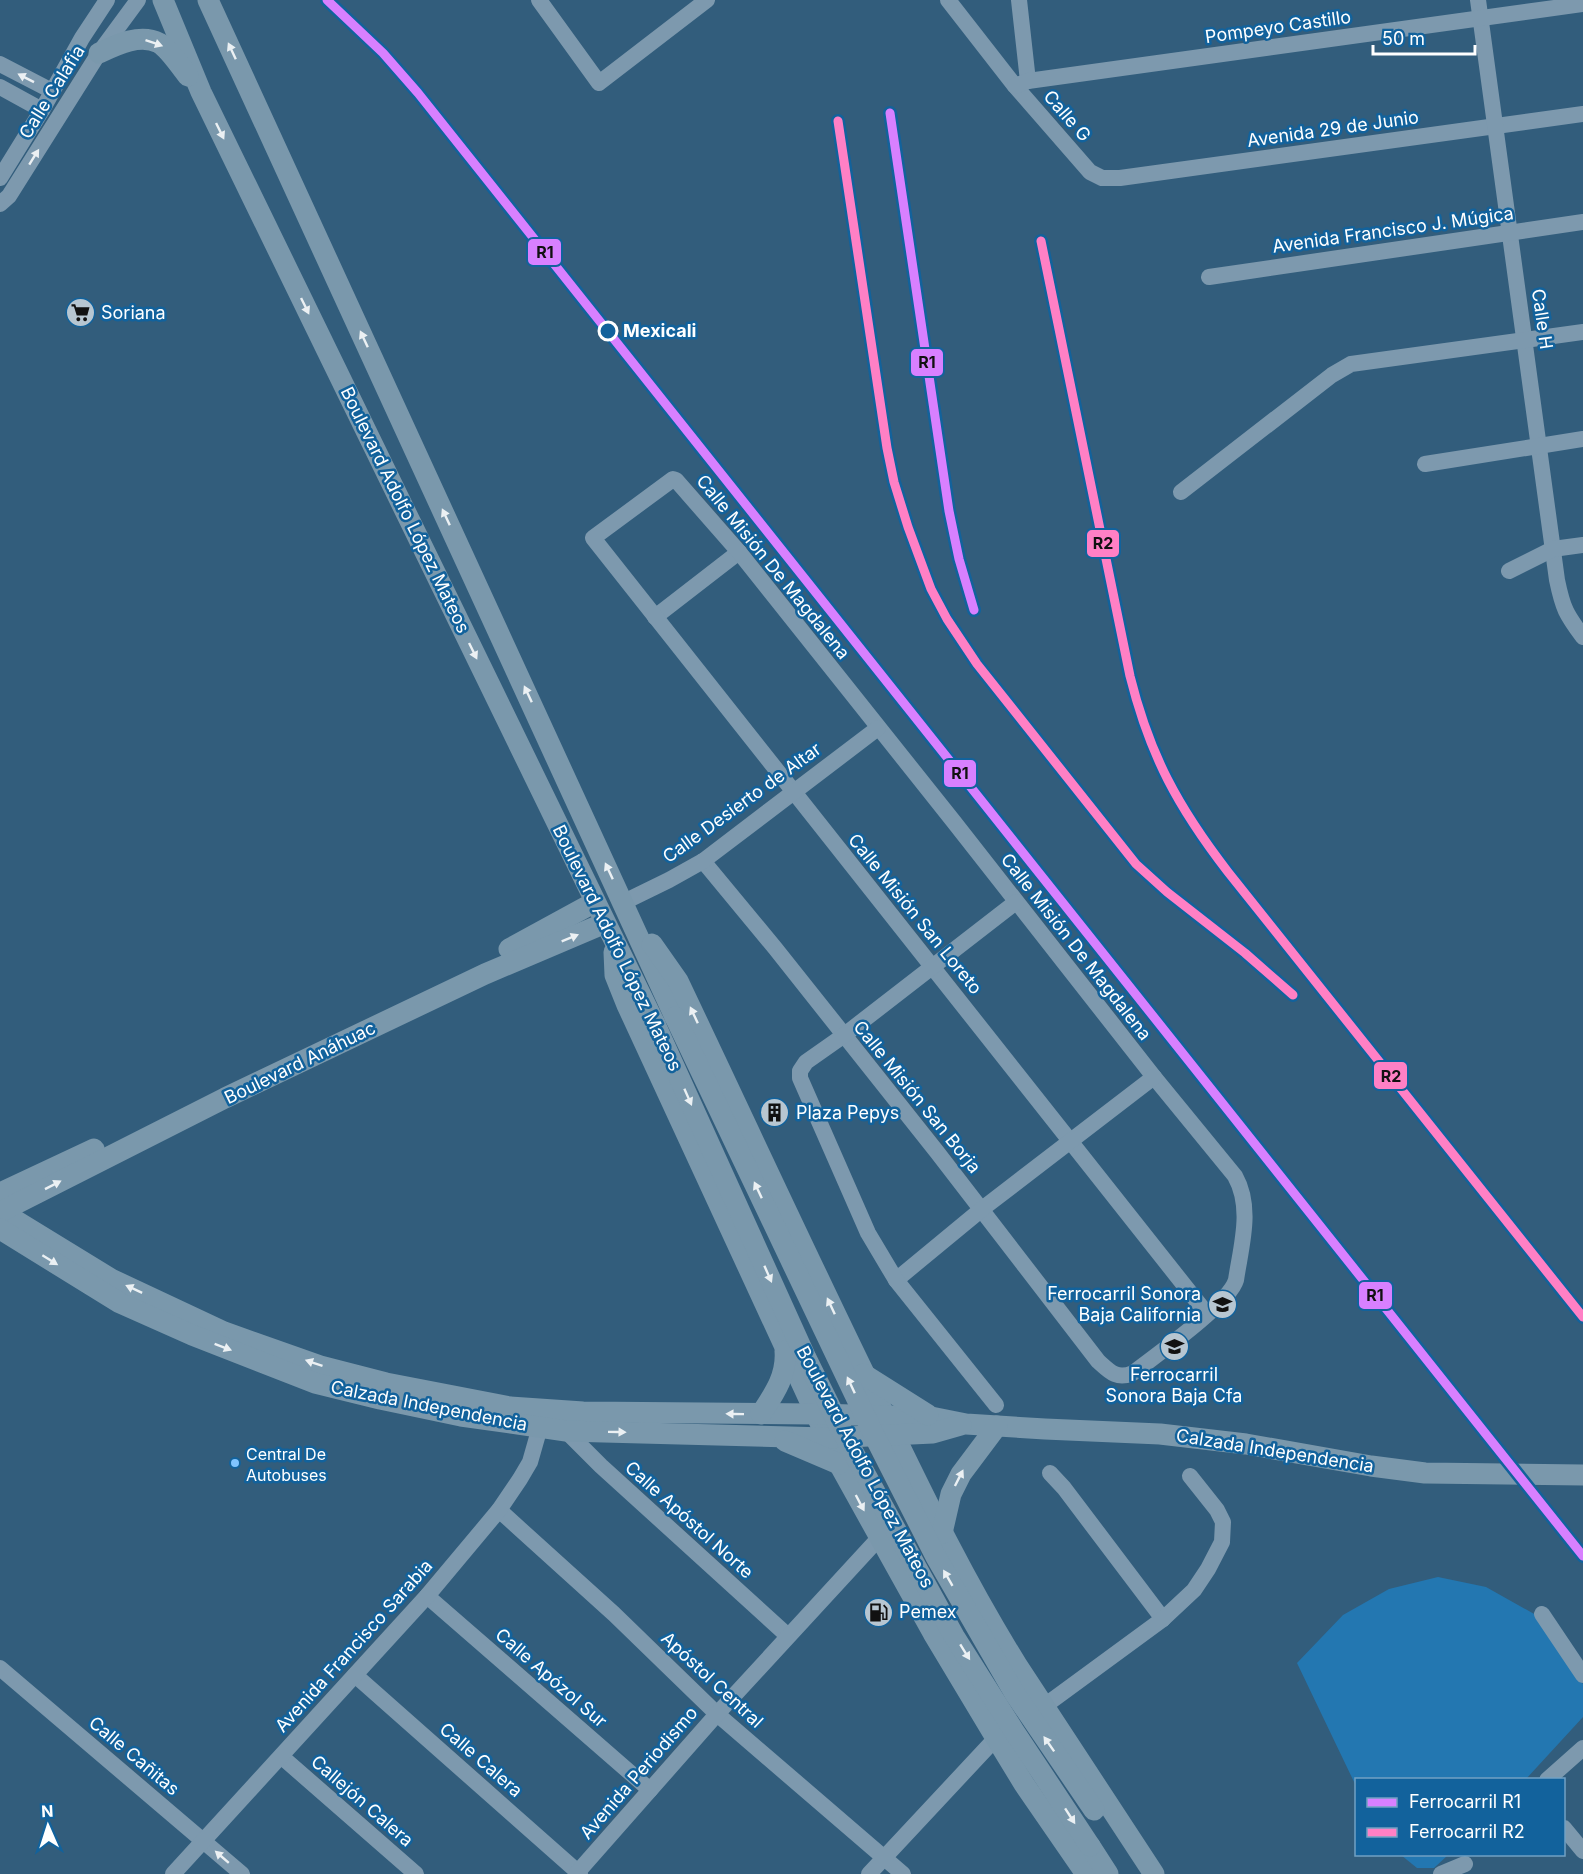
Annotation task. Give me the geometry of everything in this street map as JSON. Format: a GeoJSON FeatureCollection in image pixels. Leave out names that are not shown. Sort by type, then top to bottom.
{"type":"FeatureCollection","features":[{"type":"Feature","properties":{"kind":"main road","name":"Boulevard Adolfo López Mateos"},"geometry":{"type":"LineString","coordinates":[[164,0],[201,92],[655,1024],[806,1358],[846,1439],[954,1636],[1108,1874]]}},
{"type":"Feature","properties":{"kind":"main road","name":"Boulevard Adolfo López Mateos"},"geometry":{"type":"LineString","coordinates":[[208,0],[675,1017],[871,1428],[936,1557],[1015,1694],[1138,1874]]}},
{"type":"Feature","properties":{"kind":"main road"},"geometry":{"type":"LineString","coordinates":[[99,53],[135,40],[161,44],[201,92]]}},
{"type":"Feature","properties":{"kind":"main road","name":"Boulevard Anáhuac"},"geometry":{"type":"LineString","coordinates":[[0,1211],[379,1013],[531,938],[595,902]]}},
{"type":"Feature","properties":{"kind":"main road"},"geometry":{"type":"LineString","coordinates":[[633,924],[657,950],[678,981],[863,1374],[942,1533],[996,1631],[1043,1707],[1154,1874]]}},
{"type":"Feature","properties":{"kind":"main road"},"geometry":{"type":"LineString","coordinates":[[610,932],[615,975],[627,1005],[839,1464],[879,1538],[996,1738],[1058,1836],[1086,1874]]}},
{"type":"Feature","properties":{"kind":"main road","name":"Boulevard Anáhuac"},"geometry":{"type":"LineString","coordinates":[[0,1211],[225,1098],[474,979],[610,932]]}},
{"type":"Feature","properties":{"kind":"main road","name":"Calzada Independencia"},"geometry":{"type":"LineString","coordinates":[[0,1211],[111,1279],[224,1332],[320,1366],[386,1383],[510,1407],[583,1412],[884,1415],[931,1417],[966,1424]]}},
{"type":"Feature","properties":{"kind":"main road","name":"Calzada Independencia"},"geometry":{"type":"LineString","coordinates":[[0,1211],[120,1303],[192,1335],[315,1383],[461,1416],[566,1431],[826,1438],[933,1433],[996,1416],[1246,1444],[1425,1473],[1583,1475]]}},
{"type":"Feature","properties":{"kind":"main road"},"geometry":{"type":"LineString","coordinates":[[761,1414],[783,1375],[786,1362],[784,1348]]}},
{"type":"Feature","properties":{"kind":"main road"},"geometry":{"type":"LineString","coordinates":[[863,1374],[931,1417]]}},
{"type":"Feature","properties":{"kind":"main road"},"geometry":{"type":"LineString","coordinates":[[942,1533],[951,1494],[996,1416]]}},
{"type":"Feature","properties":{"kind":"main road"},"geometry":{"type":"LineString","coordinates":[[774,1436],[839,1464]]}},
{"type":"Feature","properties":{"kind":"street","name":"Calle Calafia"},"geometry":{"type":"LineString","coordinates":[[0,178],[42,110],[82,38],[107,0]]}},
{"type":"Feature","properties":{"kind":"street","name":"Calle Calafia"},"geometry":{"type":"LineString","coordinates":[[0,204],[9,196],[99,53],[138,0]]}},
{"type":"Feature","properties":{"kind":"street"},"geometry":{"type":"LineString","coordinates":[[539,0],[599,83],[707,0]]}},
{"type":"Feature","properties":{"kind":"street"},"geometry":{"type":"LineString","coordinates":[[948,0],[1022,84]]}},
{"type":"Feature","properties":{"kind":"street","name":"Calle G"},"geometry":{"type":"LineString","coordinates":[[1019,0],[1022,84],[1090,172]]}},
{"type":"Feature","properties":{"kind":"street","name":"Calle H"},"geometry":{"type":"LineString","coordinates":[[1478,0],[1553,549],[1563,607],[1583,637]]}},
{"type":"Feature","properties":{"kind":"street","name":"Pompeyo Castillo"},"geometry":{"type":"LineString","coordinates":[[1022,84],[1583,4]]}},
{"type":"Feature","properties":{"kind":"street"},"geometry":{"type":"LineString","coordinates":[[0,64],[52,91]]}},
{"type":"Feature","properties":{"kind":"street"},"geometry":{"type":"LineString","coordinates":[[0,87],[42,110]]}},
{"type":"Feature","properties":{"kind":"street","name":"Avenida 29 de Junio"},"geometry":{"type":"LineString","coordinates":[[1090,172],[1102,178],[1120,178],[1583,114]]}},
{"type":"Feature","properties":{"kind":"street","name":"Avenida Francisco J. Múgica"},"geometry":{"type":"LineString","coordinates":[[1209,277],[1583,222]]}},
{"type":"Feature","properties":{"kind":"street"},"geometry":{"type":"LineString","coordinates":[[1181,492],[1342,368],[1362,362],[1583,332]]}},
{"type":"Feature","properties":{"kind":"street"},"geometry":{"type":"LineString","coordinates":[[1425,464],[1583,439]]}},
{"type":"Feature","properties":{"kind":"street","name":"Calle Misión San Loreto"},"geometry":{"type":"LineString","coordinates":[[674,479],[592,538],[1207,1314]]}},
{"type":"Feature","properties":{"kind":"street","name":"Calle Misión De Magdalena"},"geometry":{"type":"LineString","coordinates":[[674,479],[739,552],[1154,1077],[1222,1159],[1241,1186],[1245,1216],[1234,1287],[1207,1314],[1133,1373],[1120,1377],[1114,1375],[1098,1361]]}},
{"type":"Feature","properties":{"kind":"street"},"geometry":{"type":"LineString","coordinates":[[1509,571],[1553,549],[1583,545]]}},
{"type":"Feature","properties":{"kind":"street"},"geometry":{"type":"LineString","coordinates":[[655,617],[739,552]]}},
{"type":"Feature","properties":{"kind":"street","name":"Calle Desierto de Altar"},"geometry":{"type":"LineString","coordinates":[[624,902],[703,861],[878,728]]}},
{"type":"Feature","properties":{"kind":"street","name":"Calle Misión San Borja"},"geometry":{"type":"LineString","coordinates":[[703,861],[982,1209],[1098,1361]]}},
{"type":"Feature","properties":{"kind":"street"},"geometry":{"type":"LineString","coordinates":[[996,1416],[896,1280],[868,1233],[801,1084],[800,1071],[806,1062],[1016,902]]}},
{"type":"Feature","properties":{"kind":"street"},"geometry":{"type":"LineString","coordinates":[[896,1280],[982,1209],[1154,1077]]}},
{"type":"Feature","properties":{"kind":"street","name":"Avenida Francisco Sarabia"},"geometry":{"type":"LineString","coordinates":[[173,1874],[427,1596],[499,1510],[530,1461],[540,1427]]}},
{"type":"Feature","properties":{"kind":"street","name":"Calle Apóstol Norte"},"geometry":{"type":"LineString","coordinates":[[566,1431],[685,1544],[788,1636]]}},
{"type":"Feature","properties":{"kind":"street"},"geometry":{"type":"LineString","coordinates":[[1050,1473],[1064,1488],[1163,1619]]}},
{"type":"Feature","properties":{"kind":"street"},"geometry":{"type":"LineString","coordinates":[[1043,1707],[1163,1619],[1194,1590],[1222,1542],[1223,1522],[1217,1510],[1190,1476]]}},
{"type":"Feature","properties":{"kind":"street","name":"Apóstol Central"},"geometry":{"type":"LineString","coordinates":[[499,1510],[614,1614],[717,1714],[903,1874]]}},
{"type":"Feature","properties":{"kind":"street","name":"Avenida Periodismo"},"geometry":{"type":"LineString","coordinates":[[578,1873],[717,1714],[879,1538]]}},
{"type":"Feature","properties":{"kind":"street","name":"Calle Apózol Sur"},"geometry":{"type":"LineString","coordinates":[[427,1596],[650,1790]]}},
{"type":"Feature","properties":{"kind":"street"},"geometry":{"type":"LineString","coordinates":[[1542,1614],[1583,1675]]}},
{"type":"Feature","properties":{"kind":"street","name":"Calle Cañitas"},"geometry":{"type":"LineString","coordinates":[[0,1668],[242,1874]]}},
{"type":"Feature","properties":{"kind":"street","name":"Calle Calera"},"geometry":{"type":"LineString","coordinates":[[355,1675],[578,1873]]}},
{"type":"Feature","properties":{"kind":"street"},"geometry":{"type":"LineString","coordinates":[[869,1874],[996,1738]]}},
{"type":"Feature","properties":{"kind":"street"},"geometry":{"type":"LineString","coordinates":[[1548,1778],[1583,1749]]}},
{"type":"Feature","properties":{"kind":"street","name":"Callejón Calera"},"geometry":{"type":"LineString","coordinates":[[282,1757],[416,1874]]}},
{"type":"Feature","properties":{"kind":"street"},"geometry":{"type":"LineString","coordinates":[[1565,1830],[1583,1851]]}},
{"type":"Feature","properties":{"kind":"street"},"geometry":{"type":"LineString","coordinates":[[1441,1874],[1470,1864]]}},
{"type":"Feature","properties":{"kind":"shaded area"},"geometry":{"type":"Polygon","coordinates":[[[1438,1577],[1486,1587],[1536,1615],[1583,1684],[1583,1717],[1527,1778],[1355,1778],[1355,1784],[1297,1663],[1343,1615],[1389,1589],[1438,1577]]]}},
{"type":"Feature","properties":{"kind":"shaded area"},"geometry":{"type":"Polygon","coordinates":[[[1402,1856],[1447,1856],[1434,1868],[1417,1868],[1402,1856]]]}},
{"type":"Feature","properties":{"kind":"rail line","name":"R1"},"geometry":{"type":"LineString","coordinates":[[327,0],[383,53],[418,93],[1583,1556]]}},
{"type":"Feature","properties":{"kind":"rail line","name":"R1"},"geometry":{"type":"LineString","coordinates":[[890,113],[949,511],[959,559],[974,610]]}},
{"type":"Feature","properties":{"kind":"rail line","name":"R2"},"geometry":{"type":"LineString","coordinates":[[838,121],[887,448],[894,482],[908,527],[931,589],[947,619],[977,664],[1136,864],[1293,995]]}},
{"type":"Feature","properties":{"kind":"rail line","name":"R2"},"geometry":{"type":"LineString","coordinates":[[1041,241],[1130,676],[1147,731],[1168,780],[1194,825],[1228,872],[1583,1317]]}},
{"type":"Feature","properties":{"kind":"place","name":"Soriana"},"geometry":{"type":"Point","coordinates":[80,313]}},
{"type":"Feature","properties":{"kind":"place","name":"Mexicali"},"geometry":{"type":"Point","coordinates":[608,331]}},
{"type":"Feature","properties":{"kind":"place","name":"Plaza Pepys"},"geometry":{"type":"Point","coordinates":[775,1113]}},
{"type":"Feature","properties":{"kind":"place","name":"Ferrocarril Sonora Baja California"},"geometry":{"type":"Point","coordinates":[1222,1304]}},
{"type":"Feature","properties":{"kind":"place","name":"Ferrocarril Sonora Baja Cfa"},"geometry":{"type":"Point","coordinates":[1174,1346]}},
{"type":"Feature","properties":{"kind":"place","name":"Central De Autobuses"},"geometry":{"type":"Point","coordinates":[235,1463]}},
{"type":"Feature","properties":{"kind":"place","name":"Pemex"},"geometry":{"type":"Point","coordinates":[878,1612]}}]}
